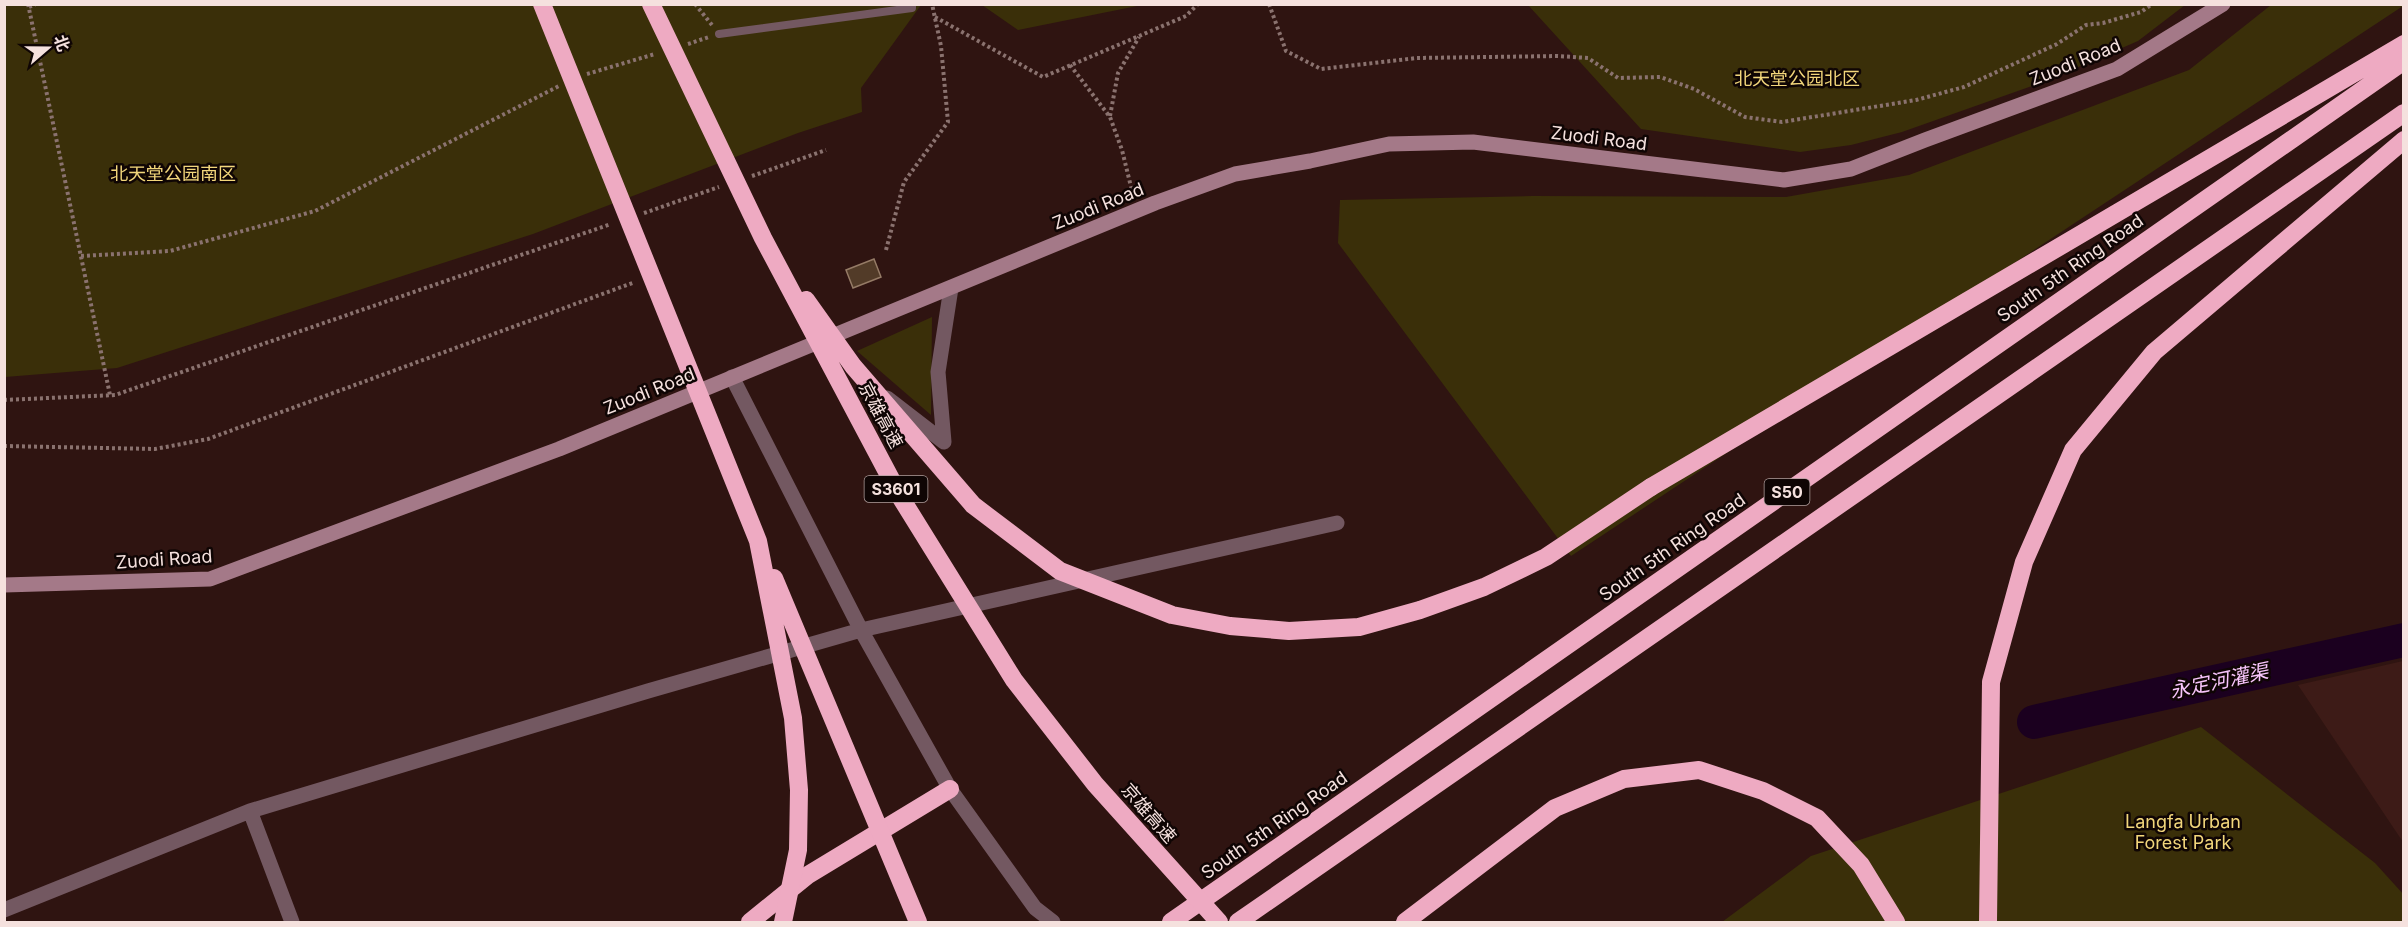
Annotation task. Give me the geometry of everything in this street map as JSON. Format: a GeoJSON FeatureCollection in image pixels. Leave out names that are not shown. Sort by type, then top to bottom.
{"type":"FeatureCollection","features":[{"type":"Feature","properties":{"kind":"highway"},"geometry":{"type":"LineString","coordinates":[[542,4],[758,540],[918,922]]}},
{"type":"Feature","properties":{"kind":"highway","name":"京雄高速"},"geometry":{"type":"LineString","coordinates":[[651,4],[763,238],[901,498],[1014,680],[1095,783],[1219,922]]}},
{"type":"Feature","properties":{"kind":"highway"},"geometry":{"type":"LineString","coordinates":[[763,238],[853,366],[973,506],[1060,571],[1172,615],[1230,626],[1289,631],[1359,627],[1420,610],[1484,587],[1546,557],[1651,487],[2403,44]]}},
{"type":"Feature","properties":{"kind":"highway","name":"South 5th Ring Road"},"geometry":{"type":"LineString","coordinates":[[1171,922],[2403,61]]}},
{"type":"Feature","properties":{"kind":"highway","name":"S50"},"geometry":{"type":"LineString","coordinates":[[1238,922],[2403,113]]}},
{"type":"Feature","properties":{"kind":"highway"},"geometry":{"type":"LineString","coordinates":[[1988,922],[1991,682],[2024,561],[2073,450],[2154,352],[2403,140]]}},
{"type":"Feature","properties":{"kind":"highway"},"geometry":{"type":"LineString","coordinates":[[758,540],[793,718],[799,790],[798,850],[783,922]]}},
{"type":"Feature","properties":{"kind":"highway"},"geometry":{"type":"LineString","coordinates":[[1405,922],[1555,807],[1624,779],[1699,770],[1763,791],[1817,818],[1861,865],[1896,922]]}},
{"type":"Feature","properties":{"kind":"highway"},"geometry":{"type":"LineString","coordinates":[[750,922],[808,875],[950,789]]}},
{"type":"Feature","properties":{"kind":"main road","name":"Zuodi Road"},"geometry":{"type":"LineString","coordinates":[[4,585],[210,579],[559,449],[1137,211],[1235,174],[1389,144],[1473,142],[1784,180],[1851,169],[2118,69],[2223,4]]}},
{"type":"Feature","properties":{"kind":"street"},"geometry":{"type":"LineString","coordinates":[[804,348],[879,392],[944,442],[938,372],[951,288]]}},
{"type":"Feature","properties":{"kind":"street"},"geometry":{"type":"LineString","coordinates":[[732,377],[861,630],[950,789],[1035,908],[1053,922]]}},
{"type":"Feature","properties":{"kind":"street"},"geometry":{"type":"LineString","coordinates":[[4,910],[250,811],[648,691],[861,630],[1337,523]]}},
{"type":"Feature","properties":{"kind":"street"},"geometry":{"type":"LineString","coordinates":[[250,811],[292,922]]}},
{"type":"Feature","properties":{"kind":"lane"},"geometry":{"type":"LineString","coordinates":[[719,34],[912,8],[912,4]]}},
{"type":"Feature","properties":{"kind":"path"},"geometry":{"type":"LineString","coordinates":[[36,4],[28,6],[110,395]]}},
{"type":"Feature","properties":{"kind":"path"},"geometry":{"type":"LineString","coordinates":[[687,44],[719,34],[695,4]]}},
{"type":"Feature","properties":{"kind":"path"},"geometry":{"type":"LineString","coordinates":[[886,250],[904,182],[948,122],[941,46],[932,4]]}},
{"type":"Feature","properties":{"kind":"path"},"geometry":{"type":"LineString","coordinates":[[935,17],[1043,77],[1186,16],[1198,4]]}},
{"type":"Feature","properties":{"kind":"path"},"geometry":{"type":"LineString","coordinates":[[1269,4],[1286,51],[1321,69],[1417,58],[1558,56],[1588,58],[1618,78],[1660,77],[1695,89],[1745,117],[1782,122],[1916,100],[1964,87],[2057,44],[2086,25],[2103,23],[2141,12],[2152,4]]}},
{"type":"Feature","properties":{"kind":"path"},"geometry":{"type":"LineString","coordinates":[[1110,117],[1118,73],[1139,36]]}},
{"type":"Feature","properties":{"kind":"path"},"geometry":{"type":"LineString","coordinates":[[577,77],[665,51]]}},
{"type":"Feature","properties":{"kind":"path"},"geometry":{"type":"LineString","coordinates":[[1070,65],[1110,117],[1122,150],[1137,211]]}},
{"type":"Feature","properties":{"kind":"path"},"geometry":{"type":"LineString","coordinates":[[81,256],[170,251],[315,211],[567,82]]}},
{"type":"Feature","properties":{"kind":"path"},"geometry":{"type":"LineString","coordinates":[[748,177],[826,150]]}},
{"type":"Feature","properties":{"kind":"path"},"geometry":{"type":"LineString","coordinates":[[636,216],[725,185]]}},
{"type":"Feature","properties":{"kind":"path"},"geometry":{"type":"LineString","coordinates":[[4,400],[110,395],[614,224]]}},
{"type":"Feature","properties":{"kind":"path"},"geometry":{"type":"LineString","coordinates":[[4,446],[155,449],[208,439],[635,282]]}},
{"type":"Feature","properties":{"kind":"shaded area"},"geometry":{"type":"Polygon","coordinates":[[[2404,661],[2403,842],[2298,685],[2404,661]]]}},
{"type":"Feature","properties":{"kind":"green space","name":"北天堂公园南区"},"geometry":{"type":"Polygon","coordinates":[[[5,5],[921,5],[861,88],[862,112],[798,133],[533,234],[117,368],[5,377],[5,5]]]}},
{"type":"Feature","properties":{"kind":"green space"},"geometry":{"type":"Polygon","coordinates":[[[982,5],[1142,5],[1018,30],[982,5]]]}},
{"type":"Feature","properties":{"kind":"green space","name":"北天堂公园北区"},"geometry":{"type":"Polygon","coordinates":[[[1528,5],[2185,5],[2138,41],[2046,81],[1902,132],[1851,145],[1800,152],[1641,129],[1528,5]]]}},
{"type":"Feature","properties":{"kind":"green space"},"geometry":{"type":"Polygon","coordinates":[[[2271,5],[2403,6],[1571,556],[1338,243],[1340,200],[1532,196],[1786,197],[1909,175],[2189,70],[2271,5]]]}},
{"type":"Feature","properties":{"kind":"green space"},"geometry":{"type":"Polygon","coordinates":[[[932,317],[931,415],[857,351],[932,317]]]}},
{"type":"Feature","properties":{"kind":"green space","name":"Langfa Urban Forest Park"},"geometry":{"type":"Polygon","coordinates":[[[2201,727],[2375,863],[2404,895],[2403,922],[1722,922],[1811,856],[2201,727]]]}},
{"type":"Feature","properties":{"kind":"building"},"geometry":{"type":"Polygon","coordinates":[[[874,259],[881,277],[853,288],[846,270],[874,259]]]}},
{"type":"Feature","properties":{"kind":"waterway","name":"永定河灌渠"},"geometry":{"type":"LineString","coordinates":[[2034,722],[2404,640]]}}]}
